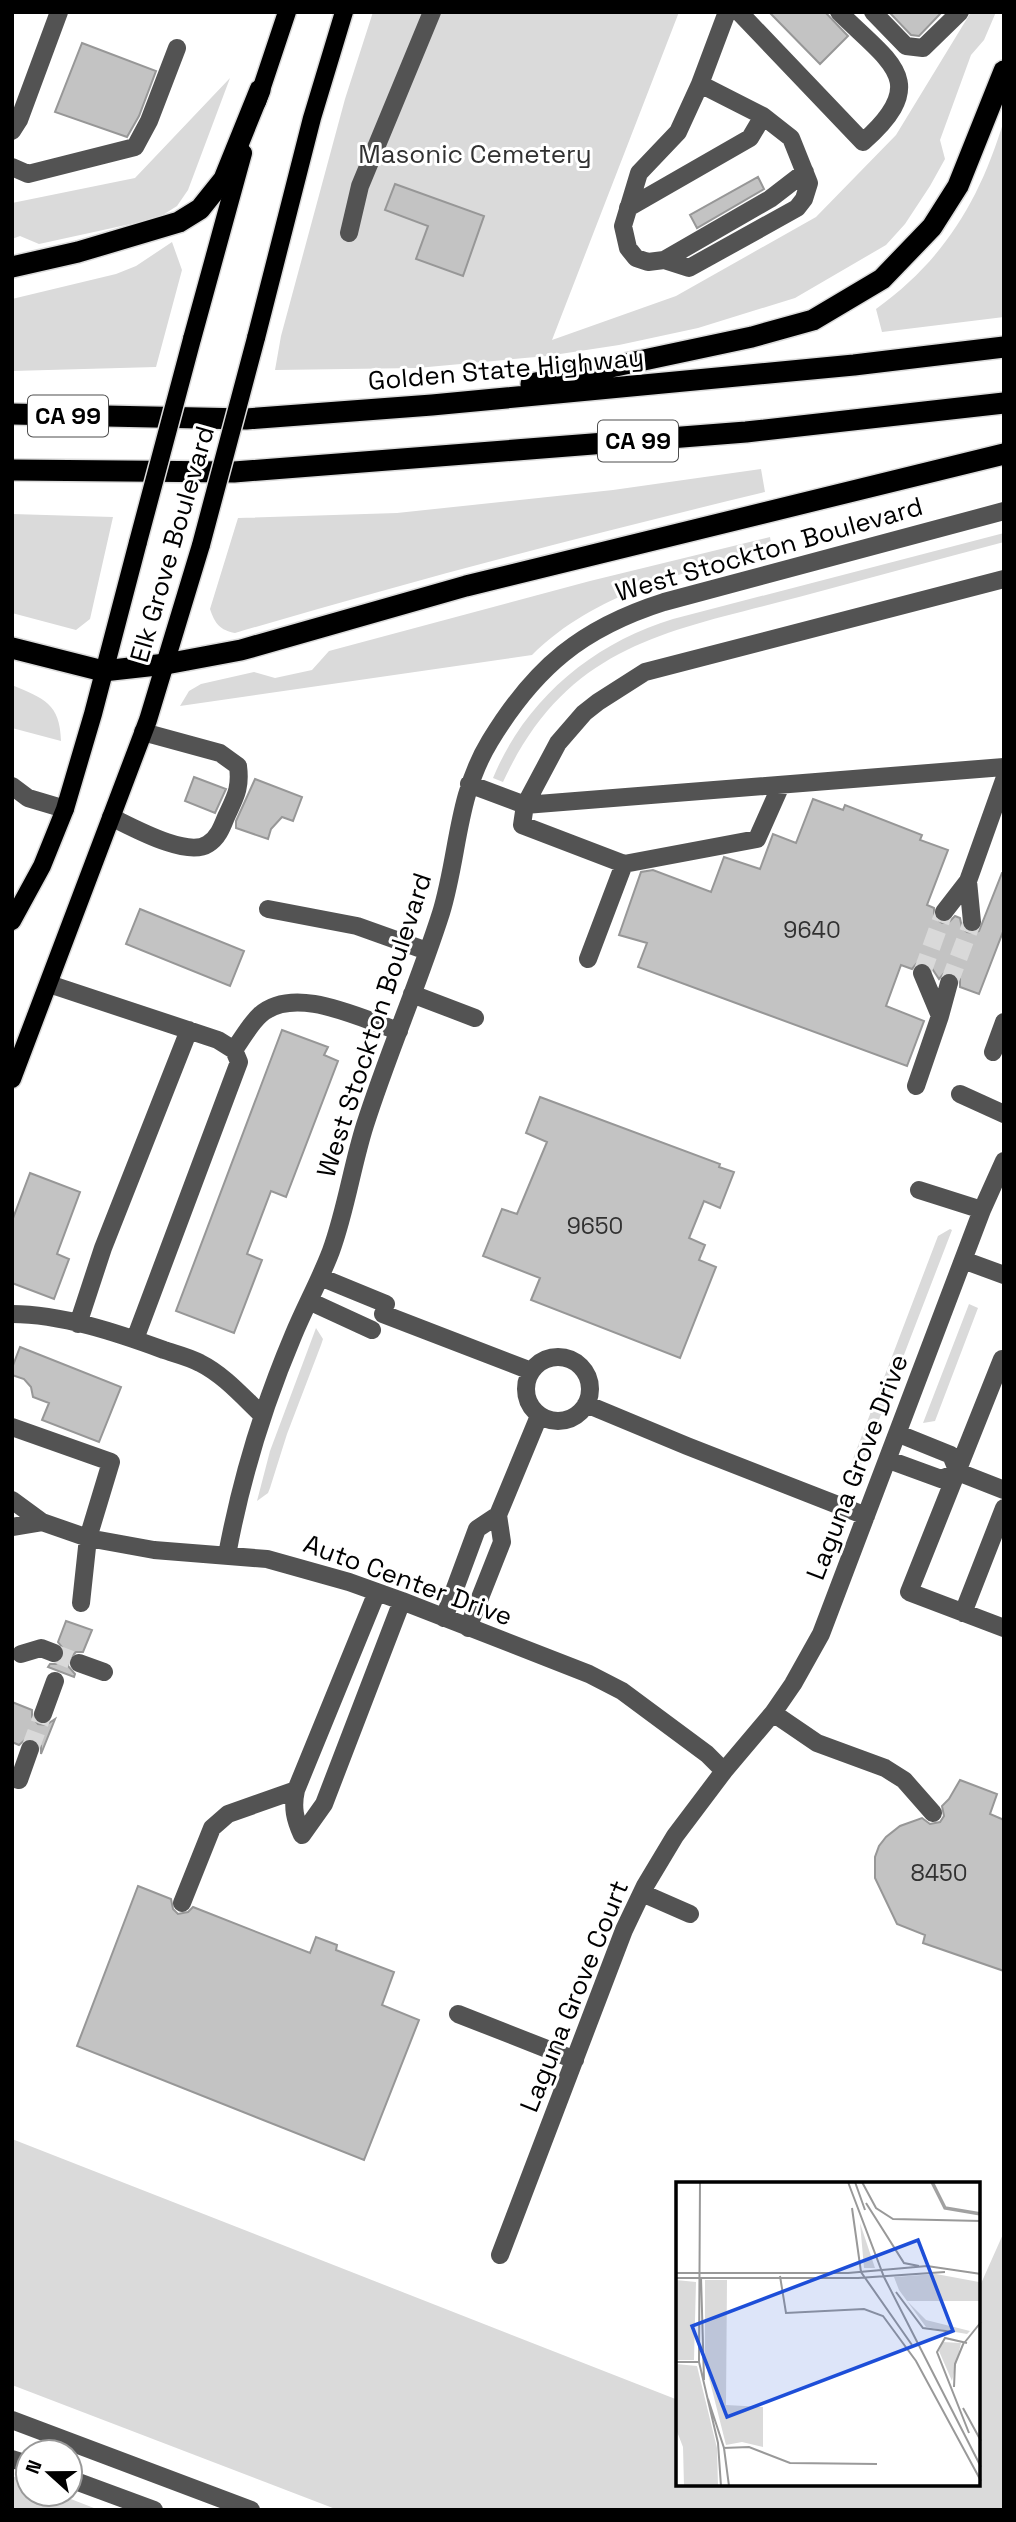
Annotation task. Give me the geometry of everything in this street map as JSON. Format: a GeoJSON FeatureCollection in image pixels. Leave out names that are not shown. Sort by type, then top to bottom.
{"type":"FeatureCollection","features":[{"type":"Feature","properties":{"kind":"highway"},"geometry":{"type":"LineString","coordinates":[[432,405],[752,337],[813,320],[882,279],[932,227],[958,186],[1004,71]]}},
{"type":"Feature","properties":{"kind":"highway"},"geometry":{"type":"LineString","coordinates":[[12,267],[78,252],[179,222],[200,209],[224,179],[260,90]]}},
{"type":"Feature","properties":{"kind":"highway","name":"Golden State Highway"},"geometry":{"type":"LineString","coordinates":[[12,414],[246,419],[432,405],[854,365],[1004,347]]}},
{"type":"Feature","properties":{"kind":"highway","name":"CA 99"},"geometry":{"type":"LineString","coordinates":[[12,470],[234,472],[746,432],[1004,403]]}},
{"type":"Feature","properties":{"kind":"highway"},"geometry":{"type":"LineString","coordinates":[[12,648],[103,671],[166,664],[241,650],[493,579],[1004,454]]}},
{"type":"Feature","properties":{"kind":"main road","name":"Elk Grove Boulevard"},"geometry":{"type":"LineString","coordinates":[[12,921],[18,895],[42,866],[65,808],[93,714],[260,90],[286,12]]}},
{"type":"Feature","properties":{"kind":"main road","name":"Elk Grove Boulevard"},"geometry":{"type":"LineString","coordinates":[[12,1079],[166,664],[201,545],[339,16]]}},
{"type":"Feature","properties":{"kind":"street"},"geometry":{"type":"LineString","coordinates":[[12,131],[19,120],[59,12]]}},
{"type":"Feature","properties":{"kind":"street"},"geometry":{"type":"LineString","coordinates":[[349,233],[360,186],[432,12]]}},
{"type":"Feature","properties":{"kind":"street"},"geometry":{"type":"LineString","coordinates":[[700,84],[763,116],[791,138],[809,183],[804,199],[797,208],[689,268],[664,260],[648,262],[636,258],[628,248],[623,226],[639,173],[678,132],[700,84],[727,12]]}},
{"type":"Feature","properties":{"kind":"street"},"geometry":{"type":"LineString","coordinates":[[739,12],[863,142],[891,113],[899,98],[901,85],[896,72],[883,56],[839,12]]}},
{"type":"Feature","properties":{"kind":"street"},"geometry":{"type":"LineString","coordinates":[[873,12],[906,46],[923,48],[960,12]]}},
{"type":"Feature","properties":{"kind":"street"},"geometry":{"type":"LineString","coordinates":[[12,167],[28,174],[135,147],[149,121],[177,48]]}},
{"type":"Feature","properties":{"kind":"street"},"geometry":{"type":"LineString","coordinates":[[628,208],[750,138],[763,116]]}},
{"type":"Feature","properties":{"kind":"street","name":"West Stockton Boulevard"},"geometry":{"type":"LineString","coordinates":[[227,1555],[238,1494],[262,1415],[331,1251],[365,1127],[441,912],[469,784],[488,744],[525,692],[564,651],[610,622],[664,602],[1004,511]]}},
{"type":"Feature","properties":{"kind":"street"},"geometry":{"type":"LineString","coordinates":[[781,785],[757,839],[624,864],[522,825],[525,805],[558,743],[584,713],[645,672],[1004,579]]}},
{"type":"Feature","properties":{"kind":"street"},"geometry":{"type":"LineString","coordinates":[[111,817],[153,837],[193,849],[208,845],[220,832],[240,783],[238,766],[220,753],[143,732]]}},
{"type":"Feature","properties":{"kind":"street"},"geometry":{"type":"LineString","coordinates":[[469,784],[525,805],[1004,767]]}},
{"type":"Feature","properties":{"kind":"street"},"geometry":{"type":"LineString","coordinates":[[944,912],[968,881],[1004,780]]}},
{"type":"Feature","properties":{"kind":"street"},"geometry":{"type":"LineString","coordinates":[[12,786],[28,798],[65,808]]}},
{"type":"Feature","properties":{"kind":"street"},"geometry":{"type":"LineString","coordinates":[[588,959],[624,864]]}},
{"type":"Feature","properties":{"kind":"street"},"geometry":{"type":"LineString","coordinates":[[968,881],[972,922]]}},
{"type":"Feature","properties":{"kind":"street"},"geometry":{"type":"LineString","coordinates":[[268,909],[357,926],[427,951]]}},
{"type":"Feature","properties":{"kind":"street"},"geometry":{"type":"LineString","coordinates":[[922,973],[940,1016]]}},
{"type":"Feature","properties":{"kind":"street"},"geometry":{"type":"LineString","coordinates":[[916,1086],[949,983]]}},
{"type":"Feature","properties":{"kind":"street"},"geometry":{"type":"LineString","coordinates":[[49,984],[218,1040],[234,1050],[239,1062],[135,1339]]}},
{"type":"Feature","properties":{"kind":"street"},"geometry":{"type":"LineString","coordinates":[[412,994],[475,1018]]}},
{"type":"Feature","properties":{"kind":"street"},"geometry":{"type":"LineString","coordinates":[[234,1050],[260,1014],[285,1003],[312,1002],[399,1031]]}},
{"type":"Feature","properties":{"kind":"street"},"geometry":{"type":"LineString","coordinates":[[993,1052],[1004,1021]]}},
{"type":"Feature","properties":{"kind":"street"},"geometry":{"type":"LineString","coordinates":[[78,1324],[103,1248],[189,1030]]}},
{"type":"Feature","properties":{"kind":"street"},"geometry":{"type":"LineString","coordinates":[[960,1094],[1004,1114]]}},
{"type":"Feature","properties":{"kind":"street","name":"Laguna Grove Drive"},"geometry":{"type":"LineString","coordinates":[[724,1771],[773,1713],[821,1634],[982,1210],[1004,1161]]}},
{"type":"Feature","properties":{"kind":"street"},"geometry":{"type":"LineString","coordinates":[[919,1190],[982,1210]]}},
{"type":"Feature","properties":{"kind":"street"},"geometry":{"type":"LineString","coordinates":[[963,1260],[1004,1275]]}},
{"type":"Feature","properties":{"kind":"street"},"geometry":{"type":"LineString","coordinates":[[320,1277],[384,1309],[531,1371]]}},
{"type":"Feature","properties":{"kind":"street"},"geometry":{"type":"LineString","coordinates":[[309,1301],[372,1330]]}},
{"type":"Feature","properties":{"kind":"street"},"geometry":{"type":"LineString","coordinates":[[12,1314],[38,1314],[78,1324],[135,1339],[201,1363],[229,1383],[262,1415]]}},
{"type":"Feature","properties":{"kind":"street"},"geometry":{"type":"LineString","coordinates":[[551,1358],[569,1359],[584,1370],[590,1387],[586,1404],[574,1418],[556,1422],[539,1416],[528,1401],[526,1383],[531,1371],[551,1358]]}},
{"type":"Feature","properties":{"kind":"street"},"geometry":{"type":"LineString","coordinates":[[1002,1359],[909,1592],[1004,1628]]}},
{"type":"Feature","properties":{"kind":"street"},"geometry":{"type":"LineString","coordinates":[[586,1404],[866,1516]]}},
{"type":"Feature","properties":{"kind":"street"},"geometry":{"type":"LineString","coordinates":[[468,1628],[502,1542],[498,1515],[539,1416]]}},
{"type":"Feature","properties":{"kind":"street"},"geometry":{"type":"LineString","coordinates":[[12,1427],[111,1462],[88,1538],[80,1603]]}},
{"type":"Feature","properties":{"kind":"street"},"geometry":{"type":"LineString","coordinates":[[899,1434],[951,1455],[958,1472]]}},
{"type":"Feature","properties":{"kind":"street"},"geometry":{"type":"LineString","coordinates":[[889,1460],[941,1479],[958,1472],[1004,1490]]}},
{"type":"Feature","properties":{"kind":"street","name":"Auto Center Drive"},"geometry":{"type":"LineString","coordinates":[[12,1500],[42,1522],[88,1538],[154,1550],[267,1559],[298,1566],[402,1601],[589,1674],[622,1691],[707,1754],[724,1771]]}},
{"type":"Feature","properties":{"kind":"street"},"geometry":{"type":"LineString","coordinates":[[963,1613],[1004,1508]]}},
{"type":"Feature","properties":{"kind":"street"},"geometry":{"type":"LineString","coordinates":[[444,1618],[477,1529],[498,1515]]}},
{"type":"Feature","properties":{"kind":"street","name":"Auto Center Drive"},"geometry":{"type":"LineString","coordinates":[[12,1527],[42,1522]]}},
{"type":"Feature","properties":{"kind":"street"},"geometry":{"type":"LineString","coordinates":[[377,1592],[296,1790],[293,1804],[295,1819],[302,1835],[324,1804],[402,1601]]}},
{"type":"Feature","properties":{"kind":"street"},"geometry":{"type":"LineString","coordinates":[[21,1654],[41,1648],[54,1653]]}},
{"type":"Feature","properties":{"kind":"street"},"geometry":{"type":"LineString","coordinates":[[79,1662],[104,1672]]}},
{"type":"Feature","properties":{"kind":"street"},"geometry":{"type":"LineString","coordinates":[[43,1714],[55,1681]]}},
{"type":"Feature","properties":{"kind":"street"},"geometry":{"type":"LineString","coordinates":[[773,1713],[817,1743],[885,1768],[904,1780],[933,1812]]}},
{"type":"Feature","properties":{"kind":"street"},"geometry":{"type":"LineString","coordinates":[[12,1778],[19,1780],[30,1749]]}},
{"type":"Feature","properties":{"kind":"street","name":"Laguna Grove Court"},"geometry":{"type":"LineString","coordinates":[[500,2255],[624,1930],[675,1836],[724,1771]]}},
{"type":"Feature","properties":{"kind":"street"},"geometry":{"type":"LineString","coordinates":[[182,1903],[212,1828],[228,1814],[296,1790]]}},
{"type":"Feature","properties":{"kind":"street"},"geometry":{"type":"LineString","coordinates":[[642,1893],[690,1914]]}},
{"type":"Feature","properties":{"kind":"street"},"geometry":{"type":"LineString","coordinates":[[458,2014],[575,2060]]}},
{"type":"Feature","properties":{"kind":"street"},"geometry":{"type":"LineString","coordinates":[[12,2420],[251,2510]]}},
{"type":"Feature","properties":{"kind":"street"},"geometry":{"type":"LineString","coordinates":[[84,2484],[155,2510]]}},
{"type":"Feature","properties":{"kind":"green space","name":"Masonic Cemetery"},"geometry":{"type":"Polygon","coordinates":[[[373,12],[679,12],[552,340],[676,296],[816,217],[896,135],[971,12],[996,12],[984,40],[971,55],[940,140],[945,159],[905,224],[886,245],[795,298],[698,328],[619,345],[547,356],[417,368],[275,370],[281,336],[345,99],[373,12]]]}},
{"type":"Feature","properties":{"kind":"green space"},"geometry":{"type":"Polygon","coordinates":[[[230,78],[188,190],[177,206],[158,218],[39,244],[20,236],[12,239],[12,203],[135,178],[230,78]]]}},
{"type":"Feature","properties":{"kind":"green space"},"geometry":{"type":"Polygon","coordinates":[[[1004,120],[1004,317],[882,332],[876,309],[921,270],[956,226],[983,176],[1004,120]]]}},
{"type":"Feature","properties":{"kind":"green space"},"geometry":{"type":"Polygon","coordinates":[[[172,242],[182,270],[156,367],[12,371],[12,299],[116,274],[136,266],[172,242]]]}},
{"type":"Feature","properties":{"kind":"green space"},"geometry":{"type":"Polygon","coordinates":[[[761,469],[765,492],[499,559],[235,633],[219,626],[210,609],[238,518],[397,513],[613,490],[761,469]]]}},
{"type":"Feature","properties":{"kind":"green space"},"geometry":{"type":"Polygon","coordinates":[[[12,514],[113,517],[90,619],[76,630],[12,613],[12,514]]]}},
{"type":"Feature","properties":{"kind":"green space"},"geometry":{"type":"Polygon","coordinates":[[[1004,533],[1004,542],[706,621],[625,651],[590,672],[558,700],[529,736],[503,782],[493,778],[523,724],[543,700],[589,659],[616,643],[673,619],[1004,533]]]}},
{"type":"Feature","properties":{"kind":"green space"},"geometry":{"type":"Polygon","coordinates":[[[770,537],[772,549],[676,576],[614,599],[585,614],[532,655],[180,706],[189,691],[201,684],[254,672],[275,678],[312,670],[329,651],[590,581],[770,537]]]}},
{"type":"Feature","properties":{"kind":"green space"},"geometry":{"type":"Polygon","coordinates":[[[12,685],[48,704],[57,718],[61,741],[12,728],[12,685]]]}},
{"type":"Feature","properties":{"kind":"green space"},"geometry":{"type":"Polygon","coordinates":[[[952,1230],[855,1482],[851,1475],[851,1464],[938,1236],[952,1230]]]}},
{"type":"Feature","properties":{"kind":"green space"},"geometry":{"type":"Polygon","coordinates":[[[969,1304],[978,1308],[935,1421],[923,1423],[969,1304]]]}},
{"type":"Feature","properties":{"kind":"green space"},"geometry":{"type":"Polygon","coordinates":[[[316,1328],[323,1339],[321,1345],[268,1493],[257,1501],[270,1451],[316,1328]]]}},
{"type":"Feature","properties":{"kind":"green space"},"geometry":{"type":"Polygon","coordinates":[[[12,2139],[676,2399],[676,2487],[981,2487],[981,2284],[1004,2232],[1004,2510],[338,2510],[12,2385],[12,2139]]]}},
{"type":"Feature","properties":{"kind":"green space"},"geometry":{"type":"Polygon","coordinates":[[[12,2476],[14,2508],[84,2508],[84,2504],[99,2510],[12,2510],[12,2476]]]}},
{"type":"Feature","properties":{"kind":"building"},"geometry":{"type":"Polygon","coordinates":[[[769,12],[825,12],[848,36],[820,64],[769,12]]]}},
{"type":"Feature","properties":{"kind":"building"},"geometry":{"type":"Polygon","coordinates":[[[889,12],[942,12],[919,36],[911,35],[889,12]]]}},
{"type":"Feature","properties":{"kind":"building"},"geometry":{"type":"Polygon","coordinates":[[[82,43],[156,71],[139,116],[127,137],[55,112],[82,43]]]}},
{"type":"Feature","properties":{"kind":"building"},"geometry":{"type":"Polygon","coordinates":[[[758,177],[764,189],[697,228],[690,215],[758,177]]]}},
{"type":"Feature","properties":{"kind":"building"},"geometry":{"type":"Polygon","coordinates":[[[395,184],[484,216],[463,276],[416,259],[428,226],[385,210],[395,184]]]}},
{"type":"Feature","properties":{"kind":"building"},"geometry":{"type":"Polygon","coordinates":[[[194,777],[226,789],[215,813],[185,801],[194,777]]]}},
{"type":"Feature","properties":{"kind":"building"},"geometry":{"type":"Polygon","coordinates":[[[255,779],[302,797],[293,821],[282,817],[271,829],[268,839],[236,828],[236,821],[255,779]]]}},
{"type":"Feature","properties":{"kind":"building"},"geometry":{"type":"Polygon","coordinates":[[[813,799],[843,810],[845,805],[922,835],[920,840],[948,850],[927,905],[934,908],[934,917],[942,923],[949,922],[955,916],[960,918],[962,928],[967,932],[979,931],[1004,873],[1004,929],[979,994],[960,987],[960,979],[953,972],[945,972],[939,979],[929,964],[924,962],[917,963],[912,969],[901,965],[886,1006],[924,1021],[907,1066],[638,967],[647,943],[619,935],[641,872],[653,870],[711,892],[724,857],[760,869],[773,834],[796,843],[813,799]]]}},
{"type":"Feature","properties":{"kind":"building"},"geometry":{"type":"Polygon","coordinates":[[[140,909],[244,951],[230,986],[126,944],[140,909]]]}},
{"type":"Feature","properties":{"kind":"building"},"geometry":{"type":"Polygon","coordinates":[[[282,1030],[328,1047],[324,1055],[338,1061],[286,1197],[271,1191],[247,1254],[262,1260],[234,1333],[176,1311],[282,1030]]]}},
{"type":"Feature","properties":{"kind":"building"},"geometry":{"type":"Polygon","coordinates":[[[540,1097],[720,1164],[719,1167],[734,1172],[720,1208],[704,1201],[689,1238],[705,1245],[699,1260],[716,1267],[680,1358],[531,1300],[540,1278],[483,1256],[502,1209],[517,1214],[547,1142],[526,1133],[540,1097]]]}},
{"type":"Feature","properties":{"kind":"building"},"geometry":{"type":"Polygon","coordinates":[[[30,1173],[80,1192],[57,1254],[69,1259],[54,1299],[12,1283],[12,1221],[30,1173]]]}},
{"type":"Feature","properties":{"kind":"building"},"geometry":{"type":"Polygon","coordinates":[[[20,1347],[121,1387],[99,1442],[42,1420],[49,1403],[33,1397],[31,1387],[24,1379],[12,1375],[20,1347]]]}},
{"type":"Feature","properties":{"kind":"building"},"geometry":{"type":"Polygon","coordinates":[[[66,1621],[92,1630],[83,1652],[76,1652],[69,1659],[68,1666],[75,1674],[74,1677],[48,1667],[64,1658],[65,1651],[58,1642],[66,1621]]]}},
{"type":"Feature","properties":{"kind":"building"},"geometry":{"type":"Polygon","coordinates":[[[12,1702],[32,1710],[32,1717],[38,1724],[46,1725],[55,1719],[41,1754],[41,1746],[34,1739],[27,1738],[19,1745],[12,1742],[12,1702]]]}},
{"type":"Feature","properties":{"kind":"building"},"geometry":{"type":"Polygon","coordinates":[[[960,1780],[997,1794],[990,1814],[1004,1820],[1004,1971],[923,1943],[925,1935],[897,1924],[875,1878],[875,1857],[886,1837],[900,1826],[922,1818],[930,1824],[940,1822],[944,1816],[942,1806],[960,1780]]]}},
{"type":"Feature","properties":{"kind":"building"},"geometry":{"type":"Polygon","coordinates":[[[138,1886],[171,1899],[173,1909],[178,1914],[188,1912],[193,1907],[310,1953],[316,1937],[337,1945],[336,1950],[394,1972],[382,2005],[419,2020],[364,2160],[77,2046],[138,1886]]]}},
{"type":"Feature","properties":{"kind":"tunnel"},"geometry":{"type":"LineString","coordinates":[[922,973],[944,912]]}},
{"type":"Feature","properties":{"kind":"tunnel"},"geometry":{"type":"LineString","coordinates":[[949,983],[972,922]]}},
{"type":"Feature","properties":{"kind":"tunnel"},"geometry":{"type":"LineString","coordinates":[[54,1653],[79,1663]]}},
{"type":"Feature","properties":{"kind":"tunnel"},"geometry":{"type":"LineString","coordinates":[[30,1749],[43,1714]]}}]}
